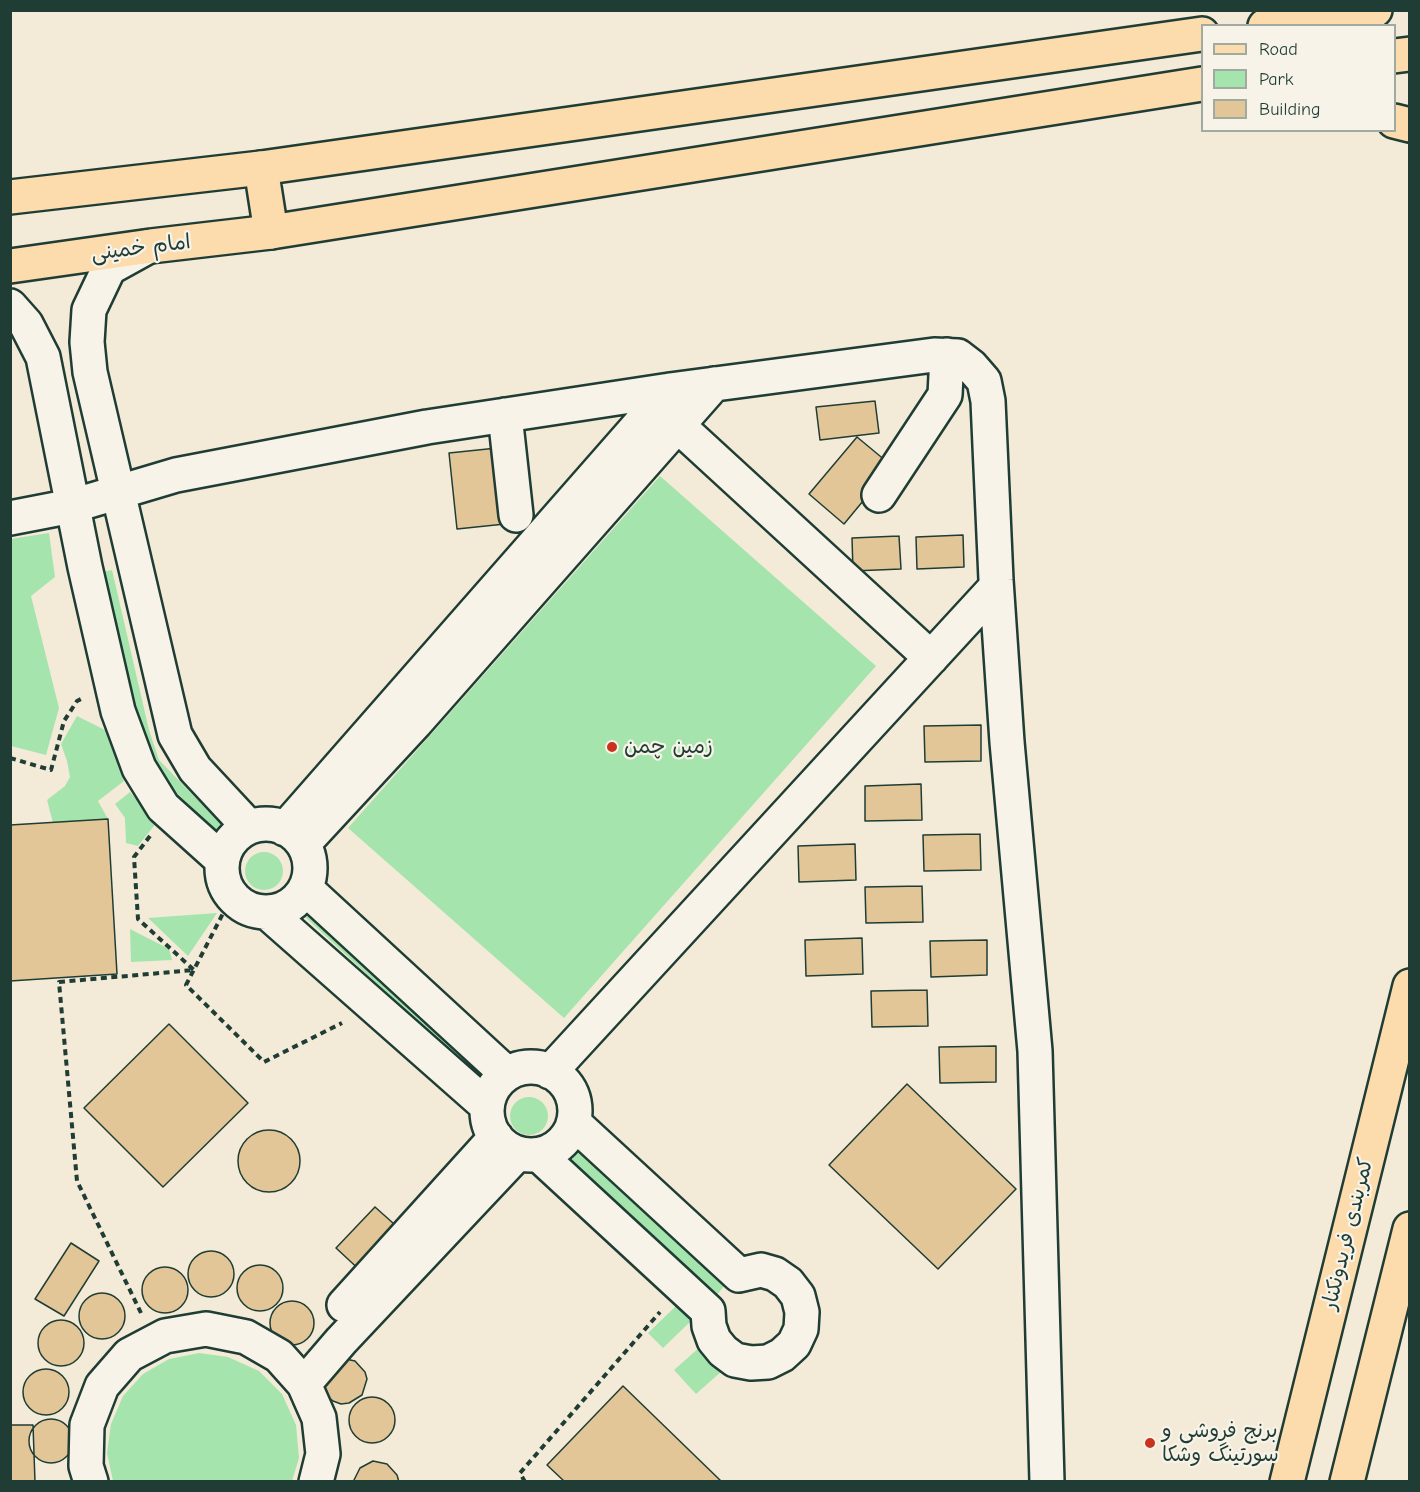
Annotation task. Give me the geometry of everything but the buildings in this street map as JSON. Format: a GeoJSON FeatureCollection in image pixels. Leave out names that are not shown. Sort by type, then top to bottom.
{"type":"FeatureCollection","features":[{"type":"Feature","properties":{"kind":"main road"},"geometry":{"type":"LineString","coordinates":[[1279,24],[1375,10]]}},
{"type":"Feature","properties":{"kind":"main road"},"geometry":{"type":"LineString","coordinates":[[10,197],[261,168],[1201,34]]}},
{"type":"Feature","properties":{"kind":"main road","name":"امام خمینی"},"geometry":{"type":"LineString","coordinates":[[10,266],[271,232],[1201,84]]}},
{"type":"Feature","properties":{"kind":"main road"},"geometry":{"type":"LineString","coordinates":[[261,168],[271,232]]}},
{"type":"Feature","properties":{"kind":"main road","name":"کمربندی فریدونکنار"},"geometry":{"type":"LineString","coordinates":[[1287,1482],[1410,986]]}},
{"type":"Feature","properties":{"kind":"main road"},"geometry":{"type":"LineString","coordinates":[[1347,1482],[1410,1229]]}},
{"type":"Feature","properties":{"kind":"lane"},"geometry":{"type":"LineString","coordinates":[[150,246],[110,268],[89,310],[87,342],[90,372],[175,735],[195,769],[249,827]]}},
{"type":"Feature","properties":{"kind":"lane"},"geometry":{"type":"LineString","coordinates":[[10,306],[26,324],[43,357],[72,506],[118,711],[139,768],[162,807],[222,860]]}},
{"type":"Feature","properties":{"kind":"lane"},"geometry":{"type":"LineString","coordinates":[[879,495],[945,395],[947,355]]}},
{"type":"Feature","properties":{"kind":"lane"},"geometry":{"type":"LineString","coordinates":[[294,836],[499,606],[668,407],[714,384],[923,356],[958,356],[971,366],[984,381],[988,401],[997,600],[1007,742],[1035,1051],[1047,1482]]}},
{"type":"Feature","properties":{"kind":"lane"},"geometry":{"type":"LineString","coordinates":[[10,518],[72,506],[176,475],[427,427],[505,415],[668,407],[931,658]]}},
{"type":"Feature","properties":{"kind":"lane"},"geometry":{"type":"LineString","coordinates":[[505,415],[516,514]]}},
{"type":"Feature","properties":{"kind":"lane"},"geometry":{"type":"LineString","coordinates":[[85,567],[134,554]]}},
{"type":"Feature","properties":{"kind":"lane"},"geometry":{"type":"LineString","coordinates":[[755,865],[931,658],[997,600]]}},
{"type":"Feature","properties":{"kind":"lane"},"geometry":{"type":"LineString","coordinates":[[559,1078],[997,600]]}},
{"type":"Feature","properties":{"kind":"lane"},"geometry":{"type":"LineString","coordinates":[[264,823],[279,825],[294,836],[309,858],[310,873],[306,888],[289,905],[279,910],[267,912],[242,905],[225,885],[222,860],[227,846],[249,827],[264,823]]}},
{"type":"Feature","properties":{"kind":"lane"},"geometry":{"type":"LineString","coordinates":[[306,888],[507,1074]]}},
{"type":"Feature","properties":{"kind":"lane"},"geometry":{"type":"LineString","coordinates":[[267,912],[487,1106]]}},
{"type":"Feature","properties":{"kind":"lane"},"geometry":{"type":"LineString","coordinates":[[518,1148],[551,1151],[561,1144],[574,1123],[576,1110],[573,1097],[559,1078],[532,1067],[519,1068],[507,1074],[497,1083],[490,1093],[487,1119],[518,1148],[708,1311],[709,1326],[714,1340],[735,1360],[751,1364],[768,1362],[782,1355],[794,1344],[801,1329],[802,1312],[798,1296],[788,1283],[775,1274],[760,1270],[739,1275],[574,1123]]}},
{"type":"Feature","properties":{"kind":"lane"},"geometry":{"type":"LineString","coordinates":[[296,1375],[341,1341],[518,1148]]}},
{"type":"Feature","properties":{"kind":"lane"},"geometry":{"type":"LineString","coordinates":[[91,1482],[86,1466],[87,1425],[102,1386],[129,1355],[165,1336],[206,1329],[246,1337],[279,1356],[296,1375],[319,1418],[323,1454],[316,1482]]}},
{"type":"Feature","properties":{"kind":"path"},"geometry":{"type":"LineString","coordinates":[[10,758],[51,770],[64,721],[77,701],[113,687]]}},
{"type":"Feature","properties":{"kind":"path"},"geometry":{"type":"LineString","coordinates":[[169,812],[134,857],[138,919],[194,970]]}},
{"type":"Feature","properties":{"kind":"path"},"geometry":{"type":"LineString","coordinates":[[232,896],[186,985],[264,1062],[374,1007]]}},
{"type":"Feature","properties":{"kind":"path"},"geometry":{"type":"LineString","coordinates":[[154,1342],[77,1181],[59,982],[194,970]]}},
{"type":"Feature","properties":{"kind":"path"},"geometry":{"type":"LineString","coordinates":[[525,1482],[520,1473],[682,1287]]}},
{"type":"Feature","properties":{"kind":"green space","name":"زمین چمن"},"geometry":{"type":"Polygon","coordinates":[[[660,476],[876,666],[564,1018],[348,828],[660,476]]]}},
{"type":"Feature","properties":{"kind":"green space"},"geometry":{"type":"Polygon","coordinates":[[[49,533],[55,577],[31,596],[59,708],[46,755],[11,746],[10,539],[49,533]]]}},
{"type":"Feature","properties":{"kind":"green space"},"geometry":{"type":"Polygon","coordinates":[[[112,570],[149,730],[159,760],[222,825],[216,833],[151,767],[139,734],[102,572],[112,570]]]}},
{"type":"Feature","properties":{"kind":"green space"},"geometry":{"type":"Polygon","coordinates":[[[77,716],[105,730],[124,781],[98,801],[108,819],[53,823],[47,800],[65,786],[70,777],[61,744],[77,716]]]}},
{"type":"Feature","properties":{"kind":"green space"},"geometry":{"type":"Polygon","coordinates":[[[130,792],[157,822],[138,846],[126,843],[125,818],[115,804],[130,792]]]}},
{"type":"Feature","properties":{"kind":"green space"},"geometry":{"type":"Polygon","coordinates":[[[264,852],[278,857],[283,871],[278,885],[264,890],[250,885],[245,871],[250,857],[264,852]]]}},
{"type":"Feature","properties":{"kind":"green space"},"geometry":{"type":"Polygon","coordinates":[[[310,904],[486,1068],[477,1077],[301,913],[310,904]]]}},
{"type":"Feature","properties":{"kind":"green space"},"geometry":{"type":"Polygon","coordinates":[[[217,913],[188,956],[148,918],[217,913]]]}},
{"type":"Feature","properties":{"kind":"green space"},"geometry":{"type":"Polygon","coordinates":[[[130,929],[169,949],[172,960],[131,962],[130,929]]]}},
{"type":"Feature","properties":{"kind":"green space"},"geometry":{"type":"Polygon","coordinates":[[[529,1097],[543,1102],[548,1116],[543,1130],[529,1135],[515,1130],[510,1116],[515,1102],[529,1097]]]}},
{"type":"Feature","properties":{"kind":"green space"},"geometry":{"type":"Polygon","coordinates":[[[577,1148],[725,1285],[716,1296],[567,1158],[577,1148]]]}},
{"type":"Feature","properties":{"kind":"green space"},"geometry":{"type":"Polygon","coordinates":[[[677,1305],[692,1320],[663,1348],[648,1333],[677,1305]]]}},
{"type":"Feature","properties":{"kind":"green space"},"geometry":{"type":"Polygon","coordinates":[[[700,1347],[722,1371],[696,1394],[674,1370],[700,1347]]]}},
{"type":"Feature","properties":{"kind":"green space"},"geometry":{"type":"Polygon","coordinates":[[[199,1353],[228,1357],[259,1371],[282,1394],[296,1425],[299,1458],[292,1481],[113,1481],[107,1453],[111,1424],[123,1396],[143,1374],[169,1359],[199,1353]]]}},
{"type":"Feature","properties":{"kind":"place","name":"زمین چمن"},"geometry":{"type":"Point","coordinates":[612,747]}},
{"type":"Feature","properties":{"kind":"place","name":"برنج فروشی و سورتینگ وشکا"},"geometry":{"type":"Point","coordinates":[1150,1443]}}]}
